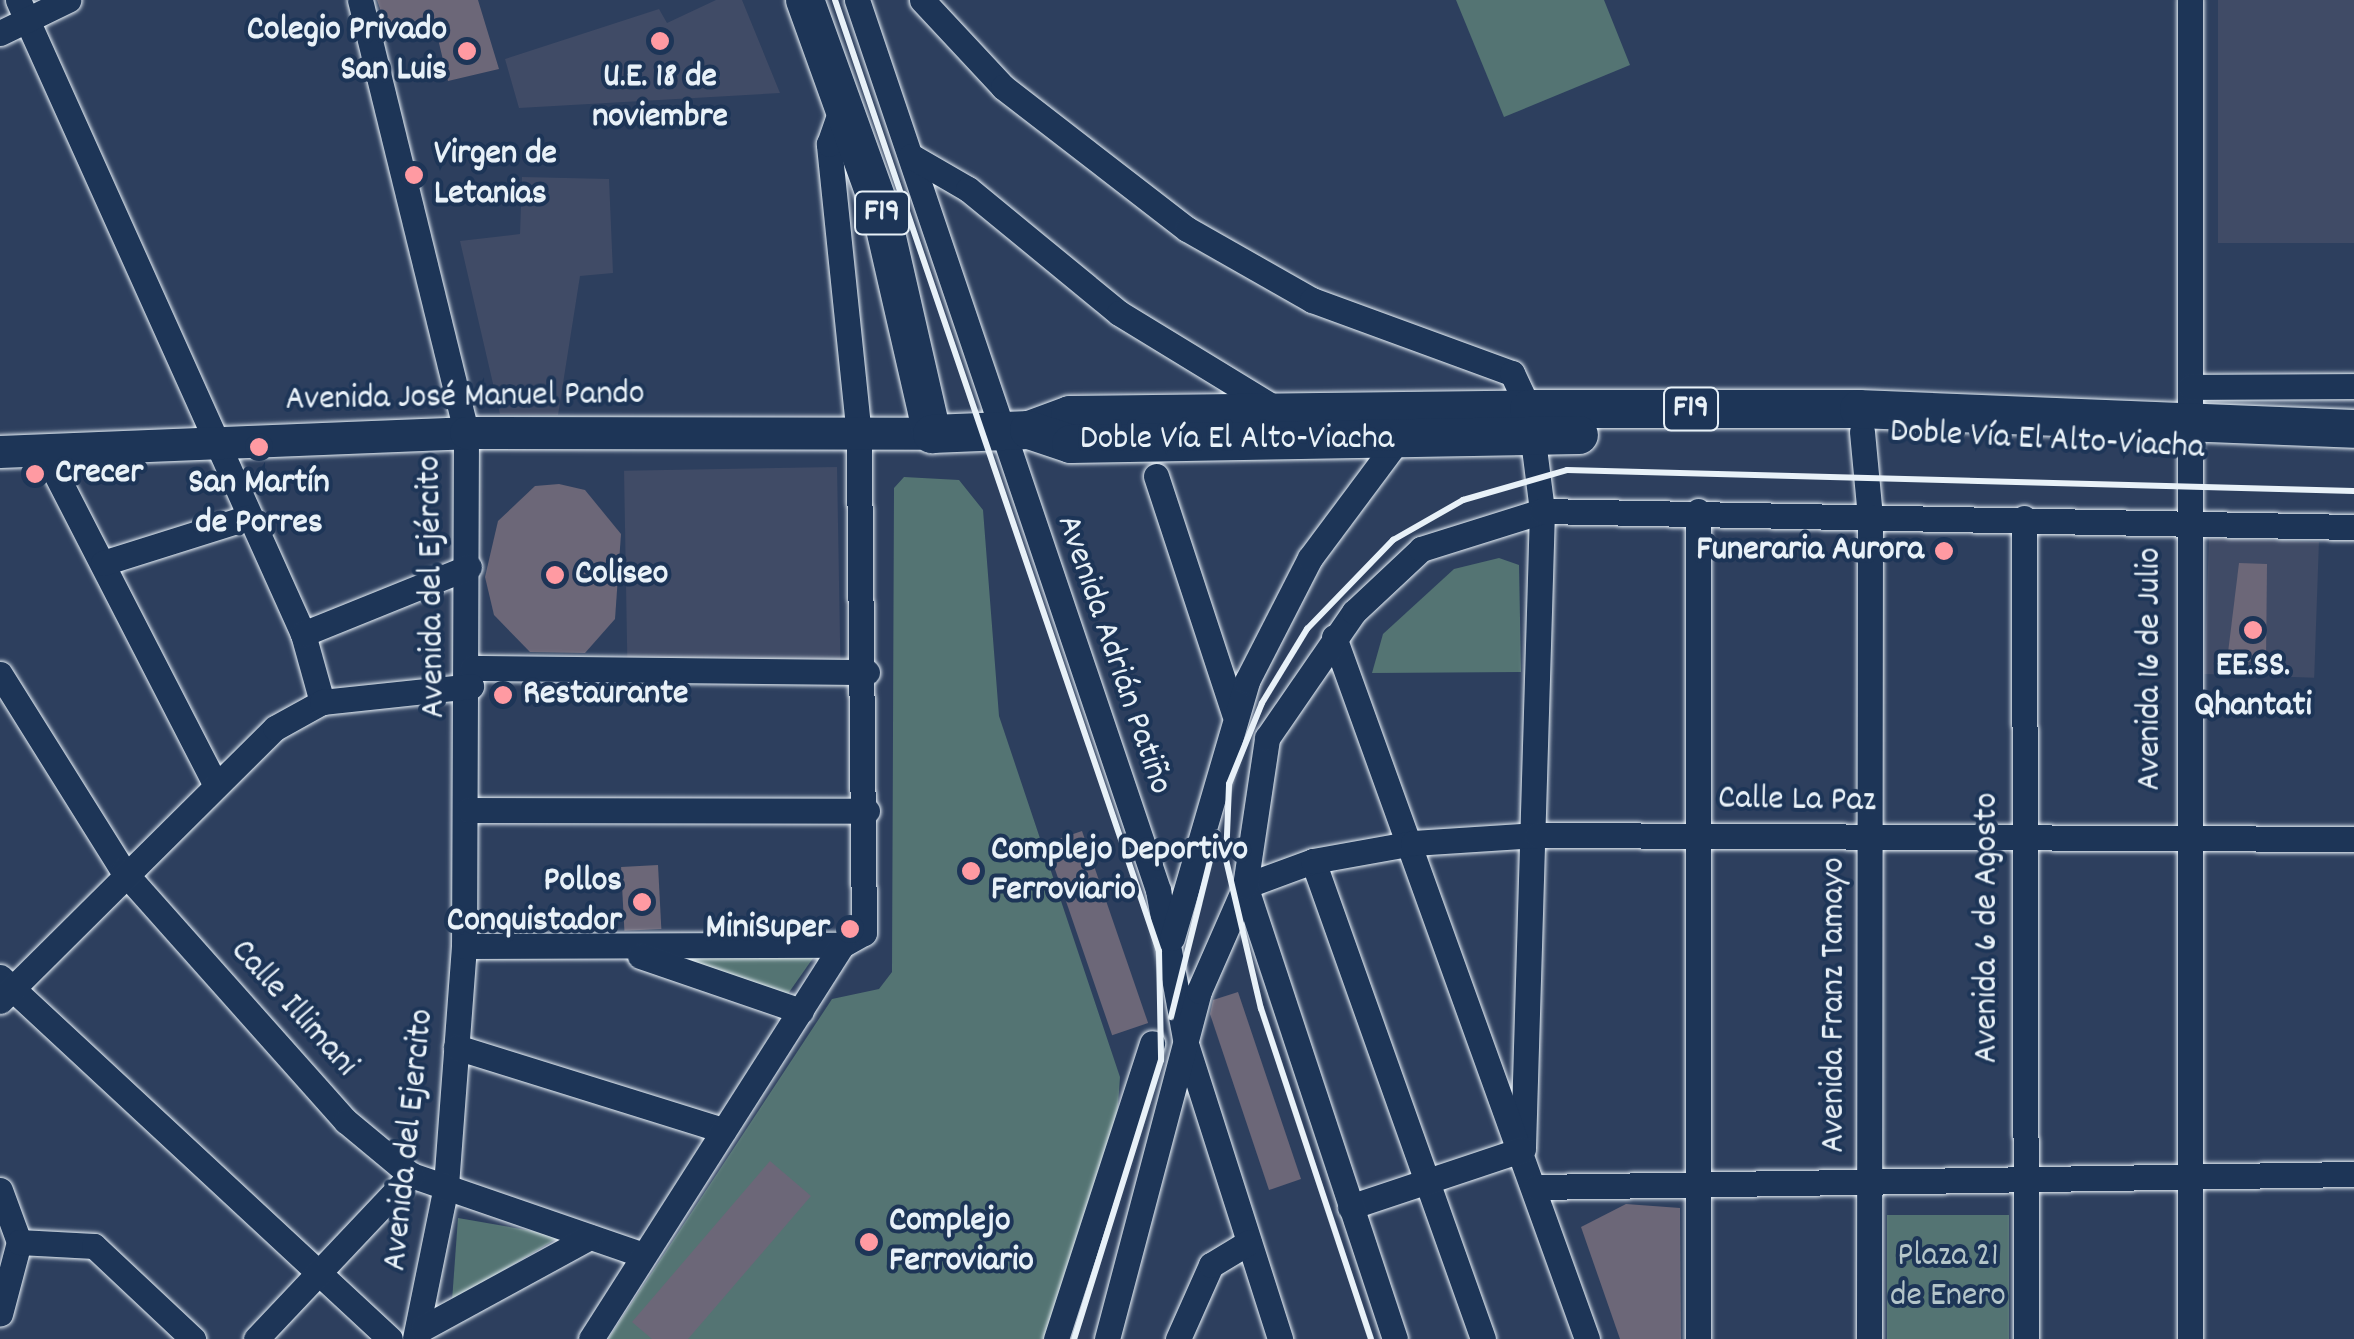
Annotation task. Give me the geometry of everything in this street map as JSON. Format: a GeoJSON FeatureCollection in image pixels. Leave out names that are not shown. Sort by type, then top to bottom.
{"type":"FeatureCollection","features":[{"type":"Feature","properties":{"kind":"highway","name":"F19"},"geometry":{"type":"LineString","coordinates":[[805,0],[847,97],[932,434],[1014,431]]}},
{"type":"Feature","properties":{"kind":"highway","name":"Doble Vía El Alto-Viacha"},"geometry":{"type":"LineString","coordinates":[[1014,431],[1070,444],[1398,440],[1530,422],[1858,409],[2354,429]]}},
{"type":"Feature","properties":{"kind":"highway","name":"Doble Vía El Alto-Viacha"},"geometry":{"type":"LineString","coordinates":[[1014,431],[1070,415],[1281,412],[1862,432],[2187,420],[2354,455]]}},
{"type":"Feature","properties":{"kind":"main road","name":"Avenida José Manuel Pando"},"geometry":{"type":"LineString","coordinates":[[0,452],[466,433],[932,434]]}},
{"type":"Feature","properties":{"kind":"street"},"geometry":{"type":"LineString","coordinates":[[0,33],[24,9],[68,0]]}},
{"type":"Feature","properties":{"kind":"street","name":"Avenida del Ejército"},"geometry":{"type":"LineString","coordinates":[[360,0],[466,433],[471,677],[464,946]]}},
{"type":"Feature","properties":{"kind":"street","name":"Avenida Adrián Patiño"},"geometry":{"type":"LineString","coordinates":[[857,0],[1014,431],[1158,890],[1186,1044],[1280,1339]]}},
{"type":"Feature","properties":{"kind":"street"},"geometry":{"type":"LineString","coordinates":[[922,0],[1003,88],[1173,219],[1312,300],[1512,374],[1530,422],[1542,511],[1537,835],[1523,1150]]}},
{"type":"Feature","properties":{"kind":"street","name":"Avenida 16 de Julio"},"geometry":{"type":"LineString","coordinates":[[2190,0],[2186,838],[2190,1339]]}},
{"type":"Feature","properties":{"kind":"street"},"geometry":{"type":"LineString","coordinates":[[24,9],[213,445],[302,634],[322,702]]}},
{"type":"Feature","properties":{"kind":"street"},"geometry":{"type":"LineString","coordinates":[[591,1339],[723,1130],[853,938],[868,811],[867,672],[859,436],[829,144],[847,97]]}},
{"type":"Feature","properties":{"kind":"street"},"geometry":{"type":"LineString","coordinates":[[912,156],[968,189],[1118,313],[1281,412]]}},
{"type":"Feature","properties":{"kind":"street"},"geometry":{"type":"LineString","coordinates":[[2187,420],[2354,386]]}},
{"type":"Feature","properties":{"kind":"street","name":"Avenida Franz Tamayo"},"geometry":{"type":"LineString","coordinates":[[1862,432],[1870,517],[1869,1339]]}},
{"type":"Feature","properties":{"kind":"street"},"geometry":{"type":"LineString","coordinates":[[1169,953],[1234,713],[1310,558],[1398,440]]}},
{"type":"Feature","properties":{"kind":"street"},"geometry":{"type":"LineString","coordinates":[[44,451],[213,780]]}},
{"type":"Feature","properties":{"kind":"street"},"geometry":{"type":"LineString","coordinates":[[1156,476],[1234,713]]}},
{"type":"Feature","properties":{"kind":"street"},"geometry":{"type":"LineString","coordinates":[[1116,1333],[1198,991],[1245,886],[1267,738],[1334,637],[1421,549],[1542,511],[1698,511],[2354,527]]}},
{"type":"Feature","properties":{"kind":"street"},"geometry":{"type":"LineString","coordinates":[[1698,511],[1702,835],[1698,1339]]}},
{"type":"Feature","properties":{"kind":"street"},"geometry":{"type":"LineString","coordinates":[[103,563],[248,517]]}},
{"type":"Feature","properties":{"kind":"street","name":"Avenida 6 de Agosto"},"geometry":{"type":"LineString","coordinates":[[2024,518],[2026,1339]]}},
{"type":"Feature","properties":{"kind":"street"},"geometry":{"type":"LineString","coordinates":[[302,634],[468,568]]}},
{"type":"Feature","properties":{"kind":"street"},"geometry":{"type":"LineString","coordinates":[[1334,637],[1523,1150],[1587,1339]]}},
{"type":"Feature","properties":{"kind":"street"},"geometry":{"type":"LineString","coordinates":[[390,1339],[4,989],[213,780],[322,702],[471,677],[867,672]]}},
{"type":"Feature","properties":{"kind":"street","name":"Calle Illimani"},"geometry":{"type":"LineString","coordinates":[[0,674],[123,871],[346,1121],[410,1176],[643,1255]]}},
{"type":"Feature","properties":{"kind":"street"},"geometry":{"type":"LineString","coordinates":[[468,810],[868,811]]}},
{"type":"Feature","properties":{"kind":"street","name":"Calle La Paz"},"geometry":{"type":"LineString","coordinates":[[1245,886],[1314,861],[1412,844],[1537,835],[1870,836],[2022,842],[2354,839]]}},
{"type":"Feature","properties":{"kind":"street"},"geometry":{"type":"LineString","coordinates":[[1314,861],[1483,1339]]}},
{"type":"Feature","properties":{"kind":"street"},"geometry":{"type":"LineString","coordinates":[[1245,886],[1395,1339]]}},
{"type":"Feature","properties":{"kind":"street"},"geometry":{"type":"LineString","coordinates":[[464,946],[622,949],[853,938]]}},
{"type":"Feature","properties":{"kind":"street","name":"Avenida del Ejercito"},"geometry":{"type":"LineString","coordinates":[[419,1333],[446,1186],[464,946]]}},
{"type":"Feature","properties":{"kind":"street"},"geometry":{"type":"LineString","coordinates":[[622,949],[801,1011]]}},
{"type":"Feature","properties":{"kind":"street"},"geometry":{"type":"LineString","coordinates":[[1056,1339],[1152,1043]]}},
{"type":"Feature","properties":{"kind":"street"},"geometry":{"type":"LineString","coordinates":[[456,1047],[723,1130]]}},
{"type":"Feature","properties":{"kind":"street"},"geometry":{"type":"LineString","coordinates":[[1350,1207],[1523,1150]]}},
{"type":"Feature","properties":{"kind":"street"},"geometry":{"type":"LineString","coordinates":[[1536,1187],[1700,1180],[2354,1174]]}},
{"type":"Feature","properties":{"kind":"street"},"geometry":{"type":"LineString","coordinates":[[256,1339],[410,1176]]}},
{"type":"Feature","properties":{"kind":"street"},"geometry":{"type":"LineString","coordinates":[[0,1190],[19,1242],[0,1314]]}},
{"type":"Feature","properties":{"kind":"street"},"geometry":{"type":"LineString","coordinates":[[419,1333],[590,1237]]}},
{"type":"Feature","properties":{"kind":"street"},"geometry":{"type":"LineString","coordinates":[[19,1242],[94,1246],[193,1339]]}},
{"type":"Feature","properties":{"kind":"street"},"geometry":{"type":"LineString","coordinates":[[1178,1339],[1211,1265],[1249,1242]]}},
{"type":"Feature","properties":{"kind":"shaded area","name":"U.E. 18 de noviembre"},"geometry":{"type":"Polygon","coordinates":[[[716,0],[742,0],[780,93],[519,108],[505,59],[659,9],[667,23],[716,0]]]}},
{"type":"Feature","properties":{"kind":"shaded area"},"geometry":{"type":"Polygon","coordinates":[[[2218,0],[2354,0],[2354,243],[2218,243],[2218,0]]]}},
{"type":"Feature","properties":{"kind":"shaded area"},"geometry":{"type":"Polygon","coordinates":[[[522,177],[609,179],[613,273],[580,276],[558,415],[500,414],[460,241],[520,234],[522,177]]]}},
{"type":"Feature","properties":{"kind":"shaded area"},"geometry":{"type":"Polygon","coordinates":[[[837,467],[840,665],[627,669],[624,471],[837,467]]]}},
{"type":"Feature","properties":{"kind":"shaded area"},"geometry":{"type":"Polygon","coordinates":[[[2209,538],[2319,542],[2314,678],[2204,674],[2209,538]]]}},
{"type":"Feature","properties":{"kind":"green space"},"geometry":{"type":"Polygon","coordinates":[[[1456,0],[1604,0],[1630,65],[1504,117],[1456,0]]]}},
{"type":"Feature","properties":{"kind":"green space","name":"Complejo Deportivo Ferroviario"},"geometry":{"type":"Polygon","coordinates":[[[904,477],[959,480],[983,510],[999,716],[1120,1077],[1117,1119],[1049,1339],[608,1339],[832,999],[879,989],[892,972],[894,488],[904,477]]]}},
{"type":"Feature","properties":{"kind":"green space"},"geometry":{"type":"Polygon","coordinates":[[[1499,558],[1519,565],[1521,672],[1372,673],[1383,634],[1454,569],[1499,558]]]}},
{"type":"Feature","properties":{"kind":"green space"},"geometry":{"type":"Polygon","coordinates":[[[818,951],[785,998],[653,956],[818,951]]]}},
{"type":"Feature","properties":{"kind":"green space","name":"Plaza 21 de Enero"},"geometry":{"type":"Polygon","coordinates":[[[1887,1215],[2009,1215],[2009,1339],[1887,1339],[1887,1215]]]}},
{"type":"Feature","properties":{"kind":"green space"},"geometry":{"type":"Polygon","coordinates":[[[458,1218],[561,1236],[452,1301],[458,1218]]]}},
{"type":"Feature","properties":{"kind":"building","name":"Colegio Privado San Luis"},"geometry":{"type":"Polygon","coordinates":[[[377,0],[478,0],[499,69],[448,81],[434,22],[388,32],[377,0]]]}},
{"type":"Feature","properties":{"kind":"building","name":"Coliseo"},"geometry":{"type":"Polygon","coordinates":[[[559,484],[585,490],[621,534],[615,619],[585,653],[530,652],[494,615],[485,577],[498,521],[535,486],[559,484]]]}},
{"type":"Feature","properties":{"kind":"building"},"geometry":{"type":"Polygon","coordinates":[[[2239,563],[2267,564],[2266,662],[2227,661],[2239,563]]]}},
{"type":"Feature","properties":{"kind":"building"},"geometry":{"type":"Polygon","coordinates":[[[1082,831],[1148,1023],[1112,1035],[1046,843],[1082,831]]]}},
{"type":"Feature","properties":{"kind":"building","name":"Pollos Conquistador"},"geometry":{"type":"Polygon","coordinates":[[[658,865],[661,929],[624,931],[621,867],[658,865]]]}},
{"type":"Feature","properties":{"kind":"building"},"geometry":{"type":"Polygon","coordinates":[[[1238,992],[1301,1179],[1269,1190],[1210,1014],[1213,1000],[1238,992]]]}},
{"type":"Feature","properties":{"kind":"building"},"geometry":{"type":"Polygon","coordinates":[[[770,1161],[811,1196],[688,1339],[652,1339],[632,1322],[770,1161]]]}},
{"type":"Feature","properties":{"kind":"building"},"geometry":{"type":"Polygon","coordinates":[[[1626,1204],[1680,1208],[1681,1339],[1620,1339],[1581,1227],[1626,1204]]]}},
{"type":"Feature","properties":{"kind":"railway"},"geometry":{"type":"LineString","coordinates":[[835,0],[1159,951],[1161,1060],[1074,1339]]}},
{"type":"Feature","properties":{"kind":"railway"},"geometry":{"type":"LineString","coordinates":[[1371,1339],[1261,1009],[1226,860],[1229,784],[1262,703],[1307,629],[1393,540],[1463,500],[1567,470],[2354,491]]}},
{"type":"Feature","properties":{"kind":"railway"},"geometry":{"type":"LineString","coordinates":[[1171,1017],[1217,833]]}},
{"type":"Feature","properties":{"kind":"place","name":"U.E. 18 de noviembre"},"geometry":{"type":"Point","coordinates":[660,41]}},
{"type":"Feature","properties":{"kind":"place","name":"Colegio Privado San Luis"},"geometry":{"type":"Point","coordinates":[467,51]}},
{"type":"Feature","properties":{"kind":"place","name":"Virgen de Letanias"},"geometry":{"type":"Point","coordinates":[414,175]}},
{"type":"Feature","properties":{"kind":"place","name":"San Martín de Porres"},"geometry":{"type":"Point","coordinates":[259,447]}},
{"type":"Feature","properties":{"kind":"place","name":"Crecer"},"geometry":{"type":"Point","coordinates":[35,474]}},
{"type":"Feature","properties":{"kind":"place","name":"Funeraria Aurora"},"geometry":{"type":"Point","coordinates":[1944,551]}},
{"type":"Feature","properties":{"kind":"place","name":"Coliseo"},"geometry":{"type":"Point","coordinates":[555,575]}},
{"type":"Feature","properties":{"kind":"place","name":"EE.SS. Qhantati"},"geometry":{"type":"Point","coordinates":[2253,630]}},
{"type":"Feature","properties":{"kind":"place","name":"Restaurante"},"geometry":{"type":"Point","coordinates":[503,695]}},
{"type":"Feature","properties":{"kind":"place","name":"Complejo Deportivo Ferroviario"},"geometry":{"type":"Point","coordinates":[971,871]}},
{"type":"Feature","properties":{"kind":"place","name":"Pollos Conquistador"},"geometry":{"type":"Point","coordinates":[642,902]}},
{"type":"Feature","properties":{"kind":"place","name":"MiniSuper"},"geometry":{"type":"Point","coordinates":[850,929]}},
{"type":"Feature","properties":{"kind":"place","name":"Complejo Ferroviario"},"geometry":{"type":"Point","coordinates":[869,1242]}}]}
